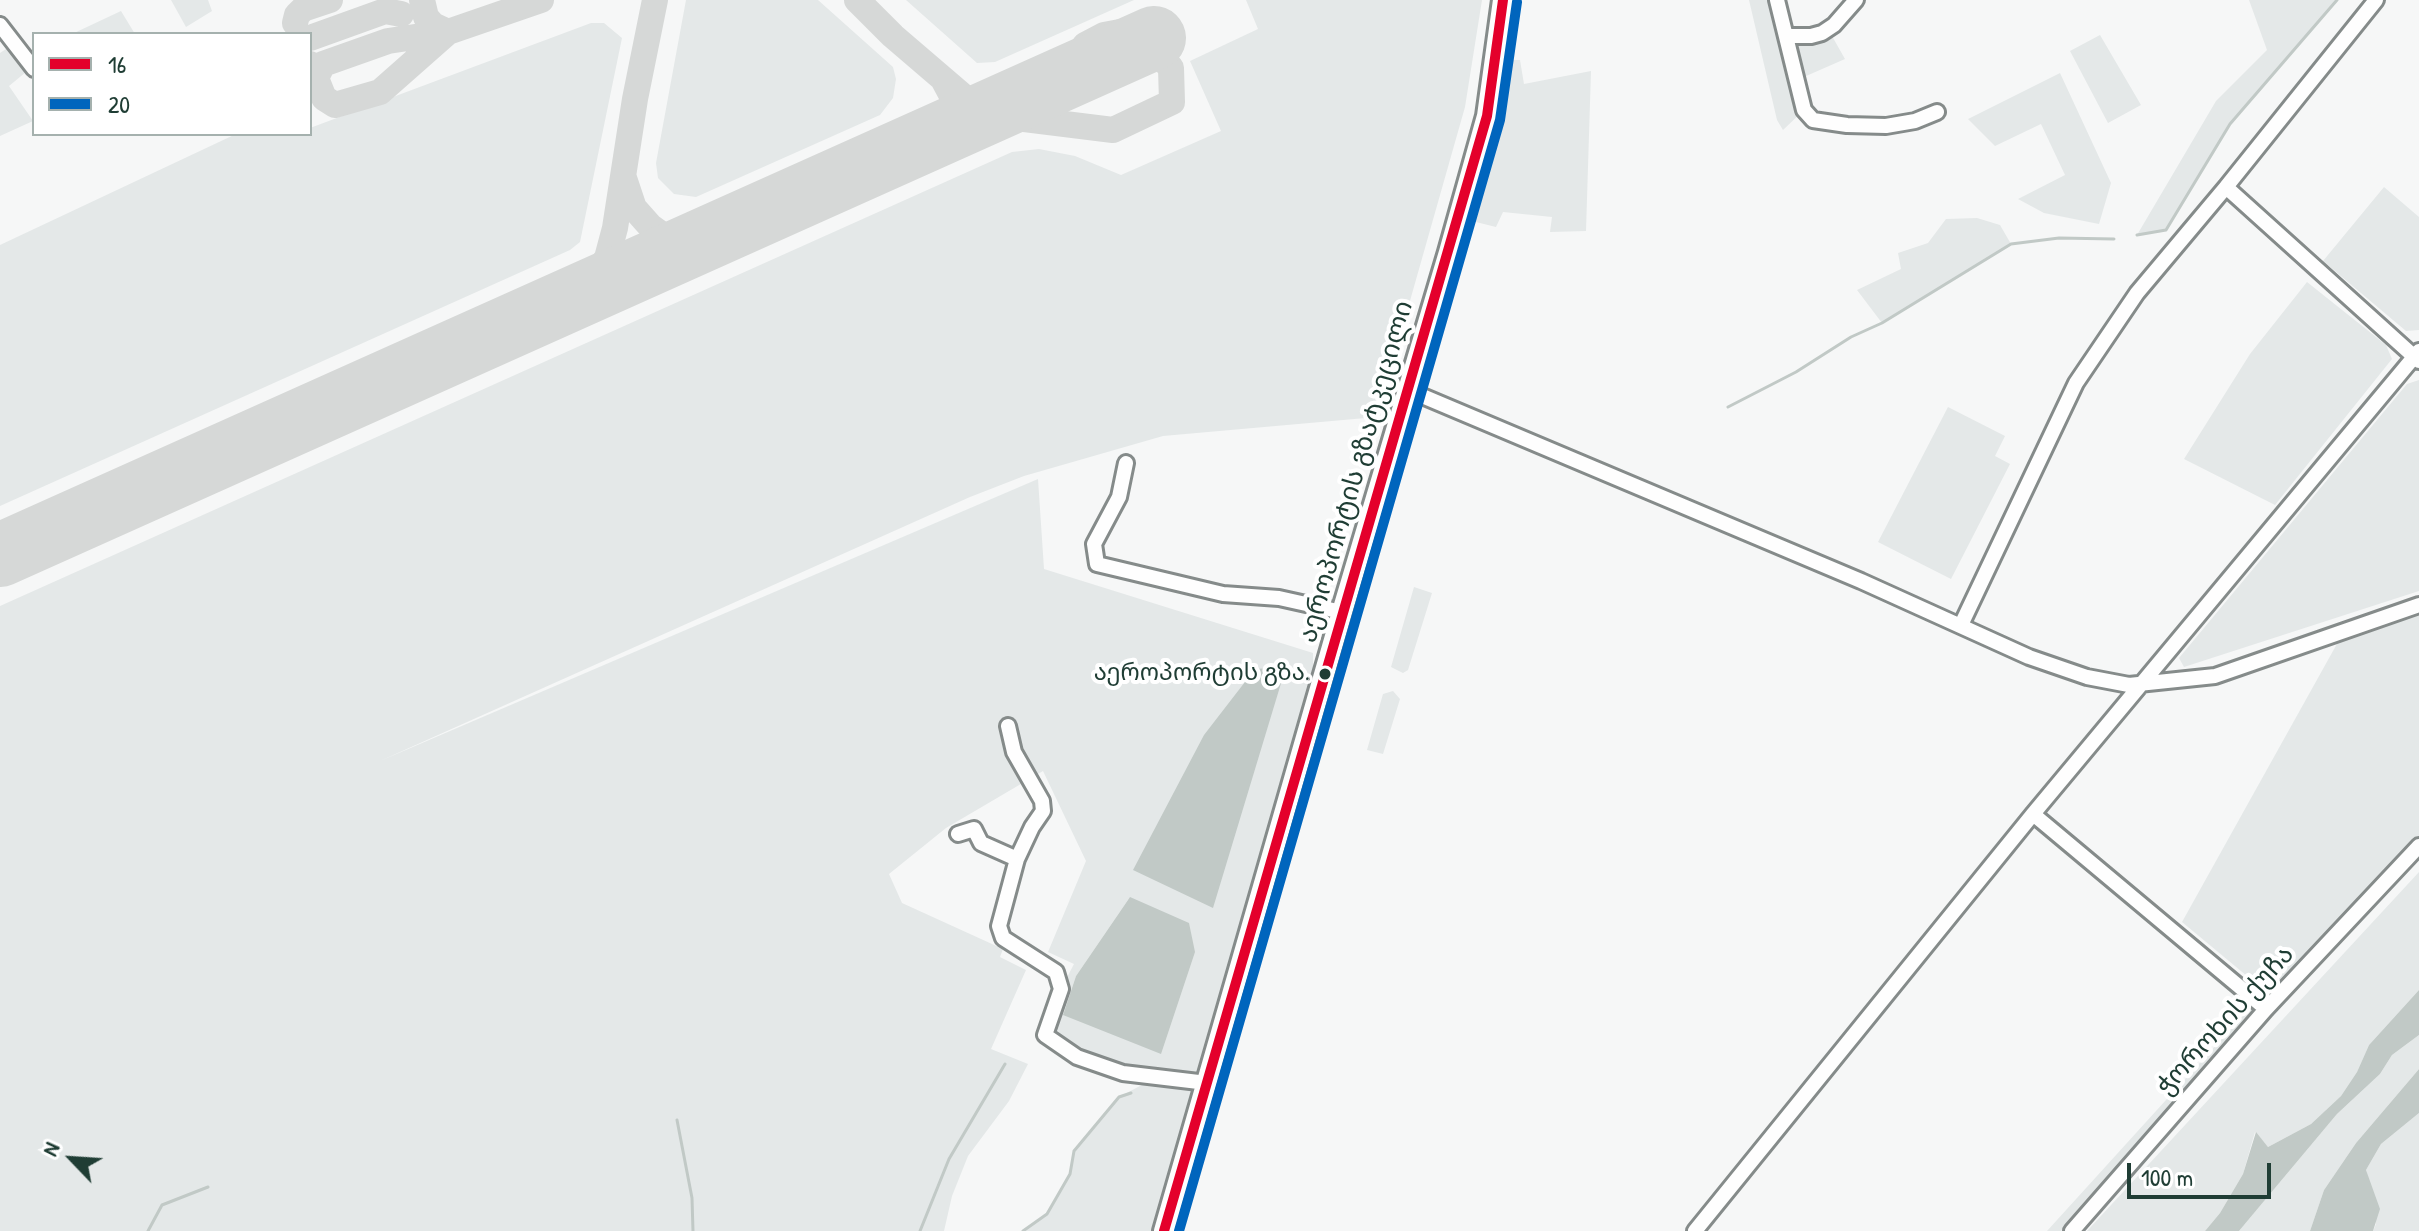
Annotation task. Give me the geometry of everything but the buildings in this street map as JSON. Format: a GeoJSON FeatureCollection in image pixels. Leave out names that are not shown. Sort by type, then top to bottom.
{"type":"FeatureCollection","features":[{"type":"Feature","properties":{"kind":"highway","name":"აეროპორტის გზატკეცილი"},"geometry":{"type":"LineString","coordinates":[[1164,1231],[1487,116],[1503,0]]}},
{"type":"Feature","properties":{"kind":"street"},"geometry":{"type":"LineString","coordinates":[[1777,0],[1804,110],[1813,120],[1886,126],[1915,121],[1937,112]]}},
{"type":"Feature","properties":{"kind":"street"},"geometry":{"type":"LineString","coordinates":[[1786,36],[1822,33],[1834,25],[1856,0]]}},
{"type":"Feature","properties":{"kind":"street"},"geometry":{"type":"LineString","coordinates":[[1961,625],[2076,383],[2137,293],[2376,0]]}},
{"type":"Feature","properties":{"kind":"street"},"geometry":{"type":"LineString","coordinates":[[0,25],[32,66]]}},
{"type":"Feature","properties":{"kind":"street"},"geometry":{"type":"LineString","coordinates":[[1695,1231],[2033,814],[2417,356],[2226,187]]}},
{"type":"Feature","properties":{"kind":"street"},"geometry":{"type":"LineString","coordinates":[[1408,390],[1961,625],[2029,657],[2087,677],[2129,685],[2215,676],[2419,605]]}},
{"type":"Feature","properties":{"kind":"street"},"geometry":{"type":"LineString","coordinates":[[1126,463],[1119,497],[1094,544],[1097,564],[1223,594],[1279,598],[1342,612]]}},
{"type":"Feature","properties":{"kind":"street"},"geometry":{"type":"LineString","coordinates":[[1008,726],[1014,752],[1042,801],[1043,811],[1017,859],[999,926],[1003,938],[1056,972],[1061,989],[1045,1035],[1077,1057],[1123,1073],[1207,1083]]}},
{"type":"Feature","properties":{"kind":"street"},"geometry":{"type":"LineString","coordinates":[[2033,814],[2266,1009]]}},
{"type":"Feature","properties":{"kind":"street"},"geometry":{"type":"LineString","coordinates":[[958,834],[974,829],[981,843],[1017,859]]}},
{"type":"Feature","properties":{"kind":"street","name":"ჭოროხის ქუჩა"},"geometry":{"type":"LineString","coordinates":[[2072,1231],[2266,1009],[2419,846]]}},
{"type":"Feature","properties":{"kind":"shaded area"},"geometry":{"type":"Polygon","coordinates":[[[171,0],[208,0],[212,11],[186,27],[171,0]]]}},
{"type":"Feature","properties":{"kind":"shaded area"},"geometry":{"type":"Polygon","coordinates":[[[686,0],[818,0],[893,67],[896,79],[893,98],[880,115],[696,197],[674,194],[658,178],[656,163],[686,0]]]}},
{"type":"Feature","properties":{"kind":"shaded area"},"geometry":{"type":"Polygon","coordinates":[[[906,0],[1134,0],[995,62],[977,63],[906,0]]]}},
{"type":"Feature","properties":{"kind":"shaded area"},"geometry":{"type":"Polygon","coordinates":[[[1246,0],[1482,0],[1465,107],[1377,417],[1163,436],[1024,476],[970,497],[380,761],[1038,479],[1044,569],[1313,653],[1313,684],[1217,1008],[1156,1231],[1023,1231],[1047,1214],[1070,1174],[1074,1151],[1119,1097],[1159,1076],[1123,1073],[1045,1035],[1061,989],[1074,964],[1048,952],[1086,861],[1043,771],[946,828],[889,874],[902,903],[1003,949],[1000,957],[1026,970],[991,1049],[1028,1064],[1009,1101],[968,1156],[952,1196],[944,1231],[0,1231],[0,606],[1012,152],[1039,149],[1075,156],[1121,175],[1221,131],[1190,61],[1258,29],[1246,0]],[[1130,897],[1076,976],[1063,1015],[1130,897]]]}},
{"type":"Feature","properties":{"kind":"shaded area"},"geometry":{"type":"Polygon","coordinates":[[[1749,0],[1777,0],[1786,36],[1828,29],[1845,59],[1797,80],[1804,110],[1783,130],[1777,120],[1749,0]]]}},
{"type":"Feature","properties":{"kind":"shaded area"},"geometry":{"type":"Polygon","coordinates":[[[2249,0],[2337,0],[2230,124],[2166,230],[2137,235],[2216,101],[2267,50],[2249,0]]]}},
{"type":"Feature","properties":{"kind":"shaded area"},"geometry":{"type":"Polygon","coordinates":[[[121,11],[134,32],[76,32],[121,11]]]}},
{"type":"Feature","properties":{"kind":"shaded area"},"geometry":{"type":"Polygon","coordinates":[[[591,23],[604,23],[622,38],[580,242],[570,250],[0,506],[0,245],[232,136],[312,136],[312,127],[591,23]]]}},
{"type":"Feature","properties":{"kind":"shaded area"},"geometry":{"type":"Polygon","coordinates":[[[2100,35],[2141,105],[2108,123],[2070,51],[2100,35]]]}},
{"type":"Feature","properties":{"kind":"shaded area"},"geometry":{"type":"Polygon","coordinates":[[[9,47],[26,72],[9,86],[32,121],[0,136],[0,53],[9,47]]]}},
{"type":"Feature","properties":{"kind":"shaded area"},"geometry":{"type":"Polygon","coordinates":[[[1510,60],[1520,60],[1524,84],[1591,71],[1586,231],[1550,232],[1552,217],[1503,212],[1496,227],[1472,221],[1507,88],[1510,60]]]}},
{"type":"Feature","properties":{"kind":"shaded area"},"geometry":{"type":"Polygon","coordinates":[[[2060,73],[2111,183],[2099,224],[2044,213],[2018,199],[2065,175],[2041,124],[1995,146],[1968,119],[2060,73]]]}},
{"type":"Feature","properties":{"kind":"shaded area"},"geometry":{"type":"Polygon","coordinates":[[[2384,187],[2419,217],[2419,330],[2406,331],[2323,261],[2384,187]]]}},
{"type":"Feature","properties":{"kind":"shaded area"},"geometry":{"type":"Polygon","coordinates":[[[1977,218],[2000,225],[2011,244],[1882,323],[1857,290],[1901,269],[1898,253],[1928,243],[1946,219],[1977,218]]]}},
{"type":"Feature","properties":{"kind":"shaded area"},"geometry":{"type":"Polygon","coordinates":[[[2307,282],[2386,345],[2392,359],[2275,505],[2184,459],[2250,354],[2307,282]]]}},
{"type":"Feature","properties":{"kind":"shaded area"},"geometry":{"type":"Polygon","coordinates":[[[2419,380],[2419,591],[2184,667],[2179,658],[2407,384],[2419,380]]]}},
{"type":"Feature","properties":{"kind":"shaded area"},"geometry":{"type":"Polygon","coordinates":[[[1948,407],[2005,436],[1995,456],[2010,464],[1951,579],[1878,542],[1948,407]]]}},
{"type":"Feature","properties":{"kind":"shaded area"},"geometry":{"type":"Polygon","coordinates":[[[1414,587],[1432,593],[1408,670],[1403,673],[1391,667],[1414,587]]]}},
{"type":"Feature","properties":{"kind":"shaded area"},"geometry":{"type":"Polygon","coordinates":[[[2419,612],[2419,842],[2061,1231],[2047,1231],[2265,991],[2182,922],[2338,642],[2419,612]]]}},
{"type":"Feature","properties":{"kind":"shaded area"},"geometry":{"type":"Polygon","coordinates":[[[1272,668],[1282,680],[1213,908],[1133,870],[1204,735],[1255,669],[1272,668]]]}},
{"type":"Feature","properties":{"kind":"shaded area"},"geometry":{"type":"Polygon","coordinates":[[[1393,691],[1400,699],[1383,754],[1367,750],[1383,694],[1393,691]]]}},
{"type":"Feature","properties":{"kind":"shaded area"},"geometry":{"type":"Polygon","coordinates":[[[2419,872],[2419,990],[2369,1045],[2357,1072],[2341,1096],[2311,1124],[2268,1147],[2255,1132],[2243,1174],[2220,1213],[2205,1231],[2087,1231],[2419,872]]]}},
{"type":"Feature","properties":{"kind":"shaded area"},"geometry":{"type":"Polygon","coordinates":[[[1130,897],[1189,923],[1195,952],[1161,1054],[1063,1015],[1076,976],[1130,897]]]}},
{"type":"Feature","properties":{"kind":"shaded area"},"geometry":{"type":"Polygon","coordinates":[[[2419,990],[2419,1035],[2392,1055],[2380,1074],[2337,1114],[2239,1231],[2205,1231],[2220,1213],[2243,1174],[2256,1132],[2268,1147],[2311,1124],[2341,1096],[2357,1072],[2369,1045],[2419,990]]]}},
{"type":"Feature","properties":{"kind":"shaded area"},"geometry":{"type":"Polygon","coordinates":[[[2419,1035],[2419,1069],[2356,1143],[2324,1190],[2310,1231],[2239,1231],[2337,1114],[2380,1074],[2392,1055],[2419,1035]]]}},
{"type":"Feature","properties":{"kind":"shaded area"},"geometry":{"type":"Polygon","coordinates":[[[2419,1069],[2419,1113],[2381,1144],[2366,1170],[2380,1209],[2373,1231],[2310,1231],[2324,1190],[2356,1143],[2419,1069]]]}},
{"type":"Feature","properties":{"kind":"shaded area"},"geometry":{"type":"Polygon","coordinates":[[[2419,1113],[2419,1231],[2373,1231],[2376,1224],[2366,1170],[2381,1144],[2419,1113]]]}},
{"type":"Feature","properties":{"kind":"waterway"},"geometry":{"type":"LineString","coordinates":[[2137,235],[2166,230],[2230,124],[2337,0]]}},
{"type":"Feature","properties":{"kind":"waterway"},"geometry":{"type":"LineString","coordinates":[[1728,407],[1796,372],[1851,337],[1882,323],[2011,244],[2059,238],[2114,239]]}},
{"type":"Feature","properties":{"kind":"waterway"},"geometry":{"type":"LineString","coordinates":[[920,1231],[949,1159],[1005,1064]]}},
{"type":"Feature","properties":{"kind":"waterway"},"geometry":{"type":"LineString","coordinates":[[1023,1231],[1047,1214],[1070,1174],[1074,1151],[1119,1097],[1131,1093]]}},
{"type":"Feature","properties":{"kind":"waterway"},"geometry":{"type":"LineString","coordinates":[[677,1120],[692,1198],[693,1231]]}},
{"type":"Feature","properties":{"kind":"waterway"},"geometry":{"type":"LineString","coordinates":[[148,1231],[162,1205],[208,1187]]}},
{"type":"Feature","properties":{"kind":"taxiway"},"geometry":{"type":"LineString","coordinates":[[295,23],[303,9],[330,0]]}},
{"type":"Feature","properties":{"kind":"taxiway"},"geometry":{"type":"LineString","coordinates":[[316,78],[324,98],[335,105],[380,92],[448,32],[433,25],[426,17],[422,0]]}},
{"type":"Feature","properties":{"kind":"taxiway"},"geometry":{"type":"LineString","coordinates":[[312,69],[316,78],[323,64],[388,41],[448,32],[541,0]]}},
{"type":"Feature","properties":{"kind":"taxiway"},"geometry":{"type":"LineString","coordinates":[[557,306],[584,291],[607,258],[655,0]]}},
{"type":"Feature","properties":{"kind":"taxiway"},"geometry":{"type":"LineString","coordinates":[[857,0],[893,36],[984,114],[1113,130],[1172,102],[1171,68],[1147,41],[1120,32],[1104,35],[1085,45],[1067,77]]}},
{"type":"Feature","properties":{"kind":"taxiway"},"geometry":{"type":"LineString","coordinates":[[312,37],[385,11],[401,14]]}},
{"type":"Feature","properties":{"kind":"taxiway"},"geometry":{"type":"LineString","coordinates":[[914,146],[941,132],[947,124],[953,111],[952,96],[944,81]]}},
{"type":"Feature","properties":{"kind":"taxiway"},"geometry":{"type":"LineString","coordinates":[[624,178],[634,208],[664,236],[679,241],[710,237]]}},
{"type":"Feature","properties":{"kind":"runway"},"geometry":{"type":"LineString","coordinates":[[0,555],[1154,38]]}},
{"type":"Feature","properties":{"kind":"transit line","name":"16"},"geometry":{"type":"LineString","coordinates":[[1164,1231],[1487,116],[1503,0]]}},
{"type":"Feature","properties":{"kind":"transit line","name":"20"},"geometry":{"type":"LineString","coordinates":[[1179,1231],[1500,120],[1517,2]]}},
{"type":"Feature","properties":{"kind":"place","name":"აეროპორტის გზა."},"geometry":{"type":"Point","coordinates":[1325,674]}}]}
